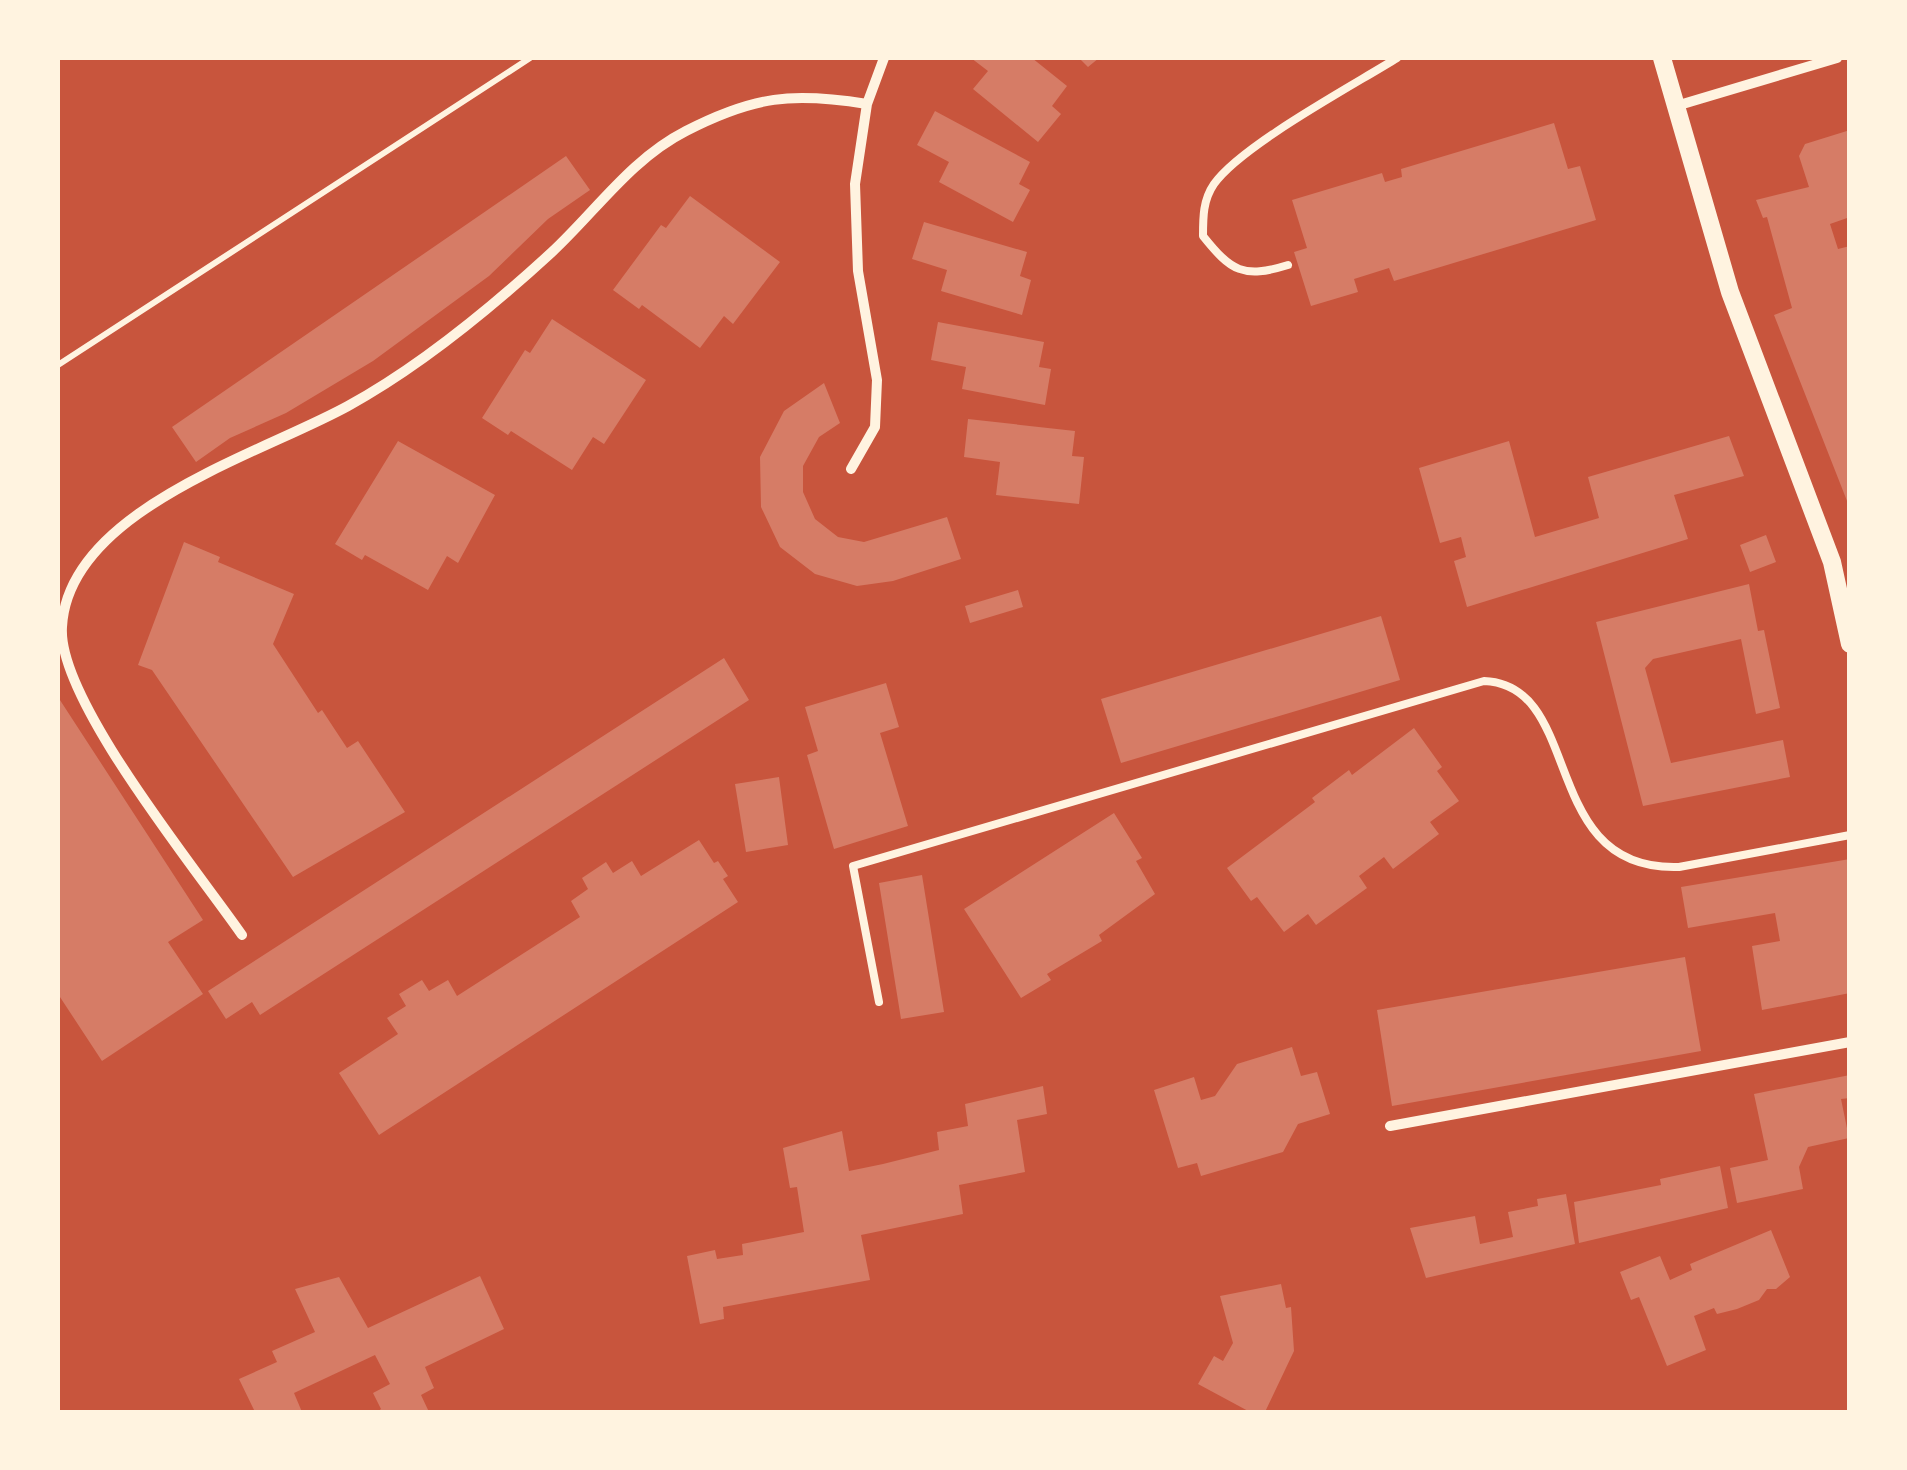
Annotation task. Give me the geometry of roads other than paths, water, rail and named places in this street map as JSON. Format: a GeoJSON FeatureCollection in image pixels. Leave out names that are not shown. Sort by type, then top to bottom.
{"type":"FeatureCollection","features":[{"type":"Feature","properties":{"kind":"street"},"geometry":{"type":"LineString","coordinates":[[851,469],[876,427],[877,380],[864,320],[855,230],[855,184],[867,104],[884,58]]}},
{"type":"Feature","properties":{"kind":"street"},"geometry":{"type":"LineString","coordinates":[[1662,58],[1730,292],[1832,562],[1850,644]]}},
{"type":"Feature","properties":{"kind":"street"},"geometry":{"type":"LineString","coordinates":[[1676,106],[1837,58]]}},
{"type":"Feature","properties":{"kind":"street"},"geometry":{"type":"LineString","coordinates":[[242,935],[84,707],[64,661],[61,611],[93,552],[129,520],[180,486],[350,405],[413,364],[554,250],[644,158],[685,132],[778,98],[804,94],[867,104]]}},
{"type":"Feature","properties":{"kind":"street"},"geometry":{"type":"LineString","coordinates":[[1390,1126],[1850,1042]]}},
{"type":"Feature","properties":{"kind":"lane"},"geometry":{"type":"LineString","coordinates":[[1288,265],[1264,272],[1240,272],[1220,257],[1202,236],[1203,206],[1213,185],[1237,160],[1397,58]]}},
{"type":"Feature","properties":{"kind":"lane"},"geometry":{"type":"LineString","coordinates":[[879,1002],[853,866],[1484,682],[1507,682],[1536,706],[1583,812],[1611,848],[1631,862],[1654,868],[1680,867],[1850,835]]}}]}
